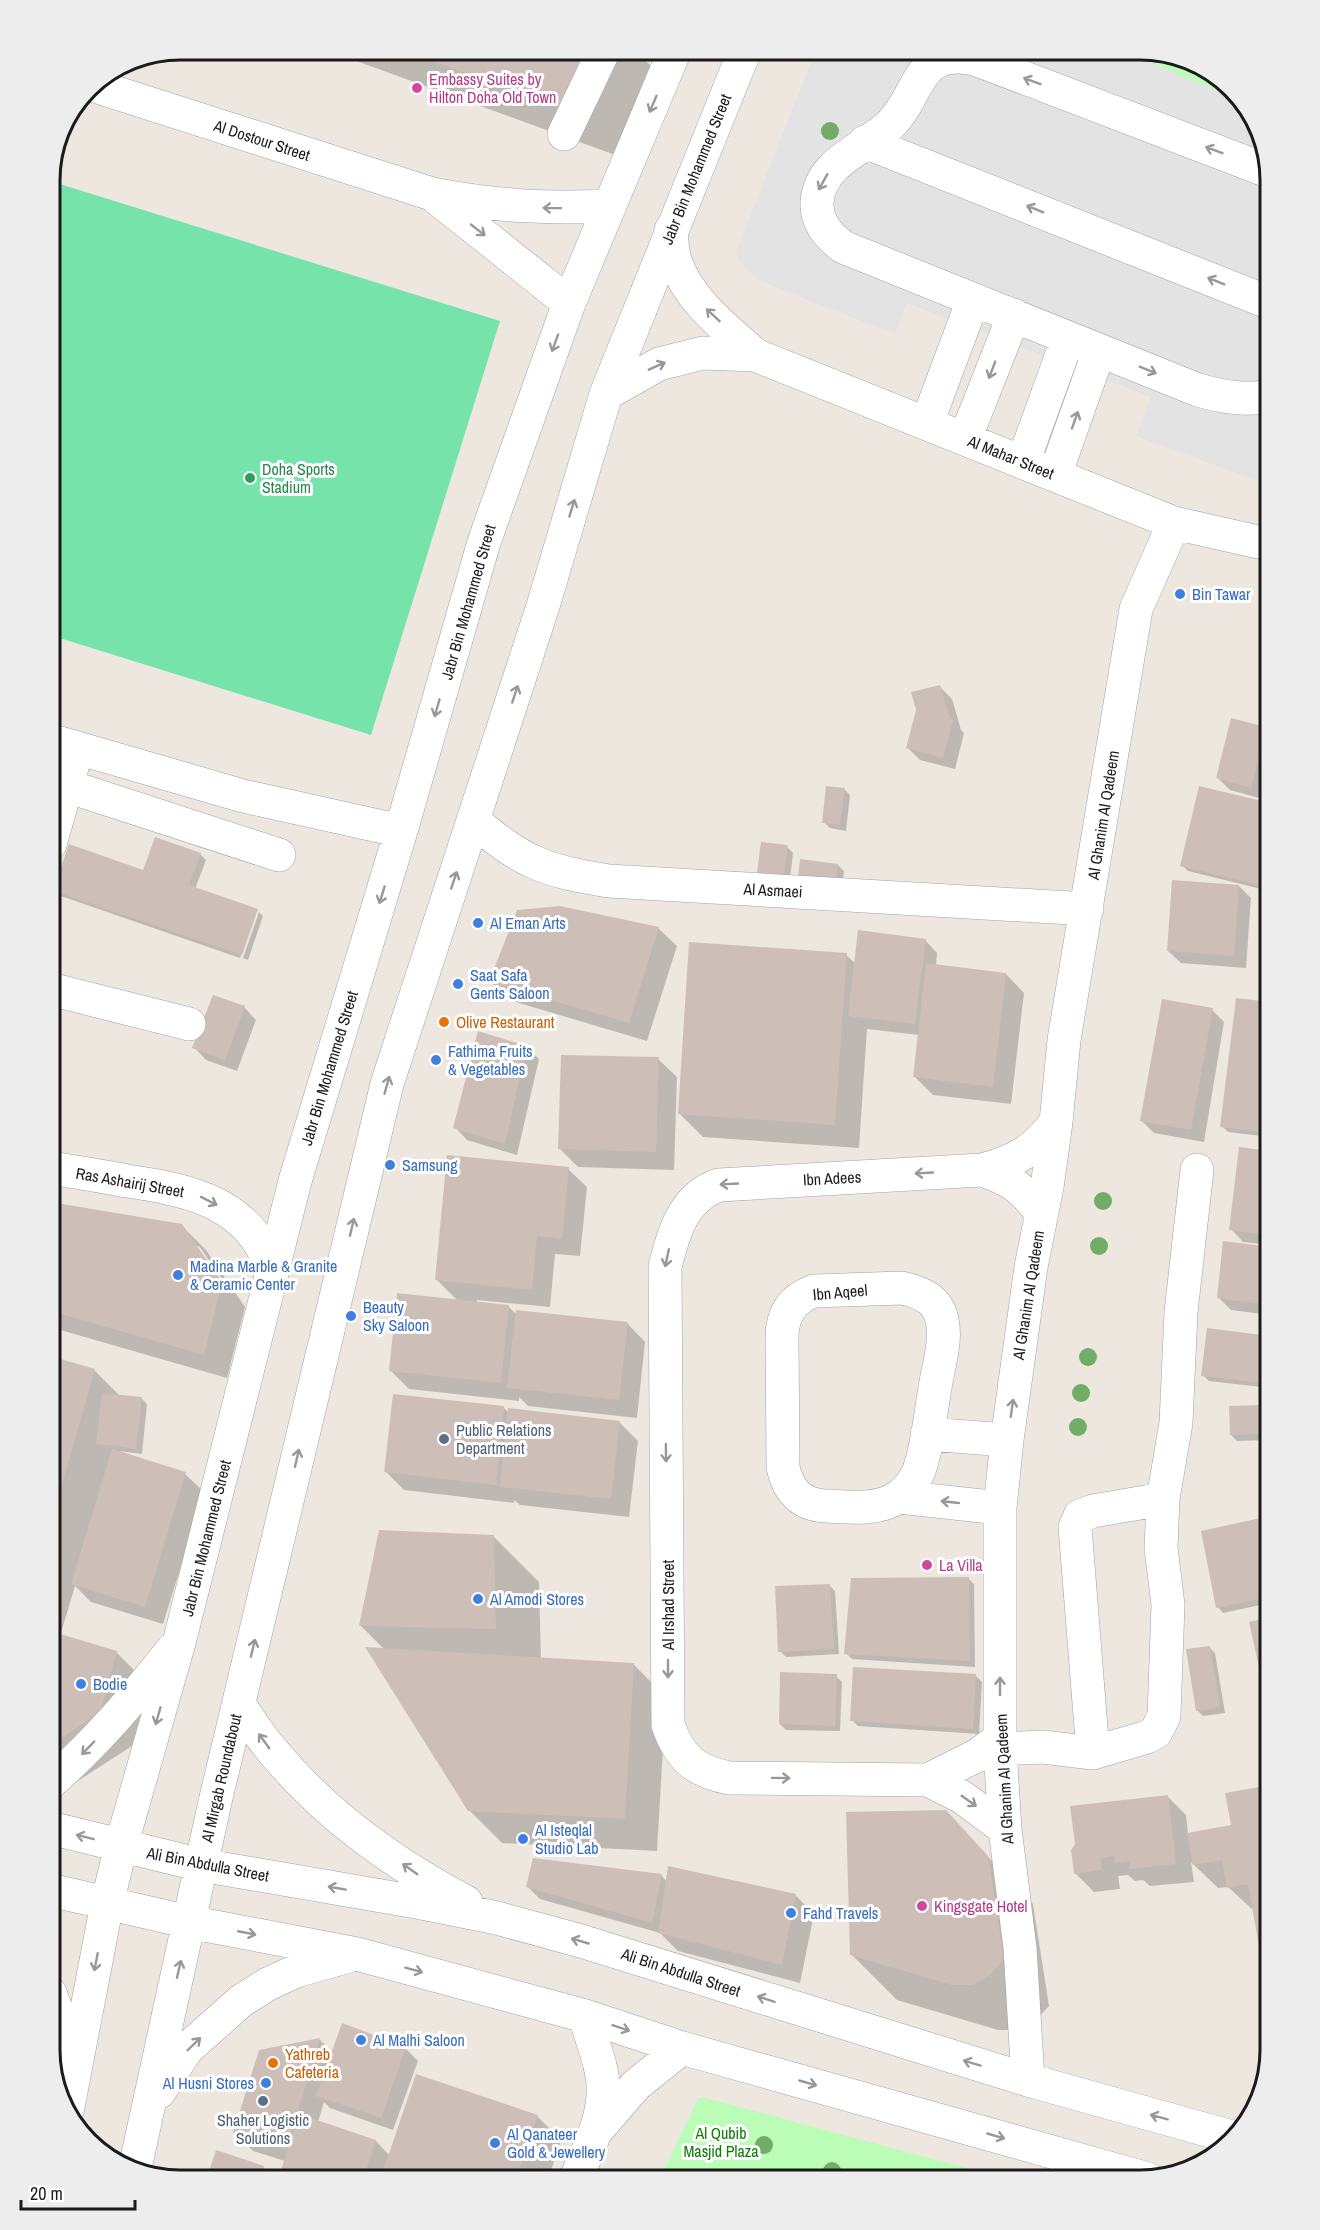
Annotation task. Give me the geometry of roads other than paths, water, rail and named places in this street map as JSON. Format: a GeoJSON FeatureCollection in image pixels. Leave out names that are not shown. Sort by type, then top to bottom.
{"type":"FeatureCollection","features":[{"type":"Feature","properties":{"kind":"street"},"geometry":{"type":"LineString","coordinates":[[564,134],[599,60]]}},
{"type":"Feature","properties":{"kind":"street","name":"Jabr Bin Mohammed Street"},"geometry":{"type":"LineString","coordinates":[[70,2097],[106,1904],[180,1639],[295,1181],[401,831],[484,542],[569,303],[671,60]]}},
{"type":"Feature","properties":{"kind":"street","name":"Jabr Bin Mohammed Street"},"geometry":{"type":"LineString","coordinates":[[239,1704],[387,1084],[543,606],[606,394],[741,60]]}},
{"type":"Feature","properties":{"kind":"street"},"geometry":{"type":"LineString","coordinates":[[939,60],[927,67],[899,115],[837,163],[826,176],[818,191],[817,208],[821,224],[830,237],[843,247],[1198,390],[1244,399],[1260,397]]}},
{"type":"Feature","properties":{"kind":"street"},"geometry":{"type":"LineString","coordinates":[[978,60],[1259,167]]}},
{"type":"Feature","properties":{"kind":"street","name":"Al Dostour Street"},"geometry":{"type":"LineString","coordinates":[[103,88],[432,194],[476,203],[520,207],[610,206]]}},
{"type":"Feature","properties":{"kind":"street"},"geometry":{"type":"LineString","coordinates":[[865,142],[1260,299]]}},
{"type":"Feature","properties":{"kind":"street","name":"Al Dostour Street"},"geometry":{"type":"LineString","coordinates":[[432,194],[569,303]]}},
{"type":"Feature","properties":{"kind":"street","name":"Al Mahar Street"},"geometry":{"type":"LineString","coordinates":[[671,230],[675,261],[688,288],[705,308],[756,355]]}},
{"type":"Feature","properties":{"kind":"street"},"geometry":{"type":"LineString","coordinates":[[927,423],[974,300]]}},
{"type":"Feature","properties":{"kind":"street"},"geometry":{"type":"LineString","coordinates":[[965,439],[1014,315]]}},
{"type":"Feature","properties":{"kind":"street"},"geometry":{"type":"LineString","coordinates":[[1023,462],[1068,338]]}},
{"type":"Feature","properties":{"kind":"street"},"geometry":{"type":"LineString","coordinates":[[1055,475],[1099,351]]}},
{"type":"Feature","properties":{"kind":"street","name":"Al Mahar Street"},"geometry":{"type":"LineString","coordinates":[[606,394],[659,364],[703,353],[756,355],[1174,523],[1260,542]]}},
{"type":"Feature","properties":{"kind":"street","name":"Al Ghanim Al Qadeem"},"geometry":{"type":"LineString","coordinates":[[1028,2080],[1020,1948],[1005,1828],[1000,1743],[1000,1508],[1031,1267],[1056,1122],[1064,1040],[1136,609],[1174,523]]}},
{"type":"Feature","properties":{"kind":"street"},"geometry":{"type":"LineString","coordinates":[[60,810],[67,786],[64,744],[243,796],[401,831]]}},
{"type":"Feature","properties":{"kind":"street"},"geometry":{"type":"LineString","coordinates":[[67,786],[279,855]]}},
{"type":"Feature","properties":{"kind":"street","name":"Al Asmaei"},"geometry":{"type":"LineString","coordinates":[[474,821],[503,844],[536,863],[572,875],[609,881],[1087,909]]}},
{"type":"Feature","properties":{"kind":"street"},"geometry":{"type":"LineString","coordinates":[[60,992],[189,1024]]}},
{"type":"Feature","properties":{"kind":"street","name":"Ibn Adees"},"geometry":{"type":"LineString","coordinates":[[690,1205],[707,1189],[719,1185],[982,1170],[1005,1164],[1024,1154],[1042,1140],[1056,1122]]}},
{"type":"Feature","properties":{"kind":"street","name":"Ras Ashairij Street"},"geometry":{"type":"LineString","coordinates":[[60,1170],[178,1189],[206,1198],[230,1212],[251,1232],[267,1256],[271,1282]]}},
{"type":"Feature","properties":{"kind":"street","name":"Ibn Adees"},"geometry":{"type":"LineString","coordinates":[[982,1170],[1015,1183],[1041,1213]]}},
{"type":"Feature","properties":{"kind":"street"},"geometry":{"type":"LineString","coordinates":[[928,1780],[1000,1743],[1093,1753],[1148,1737],[1156,1732],[1164,1716],[1168,1605],[1161,1548],[1163,1499],[1176,1423],[1181,1312],[1197,1170]]}},
{"type":"Feature","properties":{"kind":"street","name":"Al Irshad Street"},"geometry":{"type":"LineString","coordinates":[[690,1205],[672,1234],[665,1267],[664,1289],[668,1725],[675,1746],[689,1762],[708,1773],[729,1778],[928,1780]]}},
{"type":"Feature","properties":{"kind":"street","name":"Ibn Aqeel"},"geometry":{"type":"LineString","coordinates":[[902,1288],[920,1292],[934,1303],[942,1319],[943,1336],[927,1434],[917,1475],[899,1497],[875,1506],[813,1504],[801,1500],[785,1480],[782,1325],[786,1313],[803,1295],[814,1291],[902,1288]]}},
{"type":"Feature","properties":{"kind":"street"},"geometry":{"type":"LineString","coordinates":[[927,1434],[1007,1440]]}},
{"type":"Feature","properties":{"kind":"street"},"geometry":{"type":"LineString","coordinates":[[899,1497],[1000,1508]]}},
{"type":"Feature","properties":{"kind":"street"},"geometry":{"type":"LineString","coordinates":[[1093,1753],[1075,1527],[1080,1516],[1093,1511],[1163,1499]]}},
{"type":"Feature","properties":{"kind":"street"},"geometry":{"type":"LineString","coordinates":[[60,1774],[120,1715],[180,1639]]}},
{"type":"Feature","properties":{"kind":"street"},"geometry":{"type":"LineString","coordinates":[[239,1704],[270,1749],[303,1784],[363,1836],[428,1882],[497,1918]]}},
{"type":"Feature","properties":{"kind":"street","name":"Al Mirgab Roundabout"},"geometry":{"type":"LineString","coordinates":[[189,1922],[239,1704]]}},
{"type":"Feature","properties":{"kind":"street"},"geometry":{"type":"LineString","coordinates":[[928,1780],[962,1797],[1005,1828]]}},
{"type":"Feature","properties":{"kind":"street","name":"Ali Bin Abdulla Street"},"geometry":{"type":"LineString","coordinates":[[60,1831],[201,1865],[497,1918],[581,1941],[1028,2080],[1224,2135]]}},
{"type":"Feature","properties":{"kind":"street"},"geometry":{"type":"LineString","coordinates":[[60,1892],[189,1922],[357,1954],[585,2016],[682,2048],[1116,2170]]}},
{"type":"Feature","properties":{"kind":"street"},"geometry":{"type":"LineString","coordinates":[[136,2162],[189,1922]]}},
{"type":"Feature","properties":{"kind":"street"},"geometry":{"type":"LineString","coordinates":[[148,2108],[187,2049],[241,2001],[268,1984],[296,1971],[357,1954]]}},
{"type":"Feature","properties":{"kind":"street"},"geometry":{"type":"LineString","coordinates":[[579,2170],[597,2130],[603,2101],[602,2072],[585,2016]]}},
{"type":"Feature","properties":{"kind":"street"},"geometry":{"type":"LineString","coordinates":[[60,2020],[70,2097]]}},
{"type":"Feature","properties":{"kind":"street"},"geometry":{"type":"LineString","coordinates":[[597,2130],[636,2085],[682,2048]]}},
{"type":"Feature","properties":{"kind":"place","name":"Embassy Suites by Hilton Doha Old Town"},"geometry":{"type":"Point","coordinates":[417,88]}},
{"type":"Feature","properties":{"kind":"place","name":"Doha Sports Stadium"},"geometry":{"type":"Point","coordinates":[250,478]}},
{"type":"Feature","properties":{"kind":"place","name":"Bin Tawar"},"geometry":{"type":"Point","coordinates":[1180,594]}},
{"type":"Feature","properties":{"kind":"place","name":"Al Eman Arts"},"geometry":{"type":"Point","coordinates":[478,923]}},
{"type":"Feature","properties":{"kind":"place","name":"Saat Safa Gents Saloon"},"geometry":{"type":"Point","coordinates":[458,984]}},
{"type":"Feature","properties":{"kind":"place","name":"Olive Restaurant"},"geometry":{"type":"Point","coordinates":[444,1022]}},
{"type":"Feature","properties":{"kind":"place","name":"Fathima Fruits & Vegetables"},"geometry":{"type":"Point","coordinates":[436,1060]}},
{"type":"Feature","properties":{"kind":"place","name":"Samsung"},"geometry":{"type":"Point","coordinates":[390,1165]}},
{"type":"Feature","properties":{"kind":"place","name":"Madina Marble & Granite & Ceramic Center"},"geometry":{"type":"Point","coordinates":[178,1275]}},
{"type":"Feature","properties":{"kind":"place","name":"Beauty Sky Saloon"},"geometry":{"type":"Point","coordinates":[351,1316]}},
{"type":"Feature","properties":{"kind":"place","name":"Public Relations Department"},"geometry":{"type":"Point","coordinates":[444,1439]}},
{"type":"Feature","properties":{"kind":"place","name":"La Villa"},"geometry":{"type":"Point","coordinates":[927,1565]}},
{"type":"Feature","properties":{"kind":"place","name":"Al Amodi Stores"},"geometry":{"type":"Point","coordinates":[478,1599]}},
{"type":"Feature","properties":{"kind":"place","name":"Bodie"},"geometry":{"type":"Point","coordinates":[81,1684]}},
{"type":"Feature","properties":{"kind":"place","name":"Al Isteqlal Studio Lab"},"geometry":{"type":"Point","coordinates":[523,1839]}},
{"type":"Feature","properties":{"kind":"place","name":"Kingsgate Hotel"},"geometry":{"type":"Point","coordinates":[922,1906]}},
{"type":"Feature","properties":{"kind":"place","name":"Fahd Travels"},"geometry":{"type":"Point","coordinates":[791,1913]}},
{"type":"Feature","properties":{"kind":"place","name":"Al Malhi Saloon"},"geometry":{"type":"Point","coordinates":[361,2040]}},
{"type":"Feature","properties":{"kind":"place","name":"Yathreb Cafeteria"},"geometry":{"type":"Point","coordinates":[273,2063]}},
{"type":"Feature","properties":{"kind":"place","name":"Al Husni Stores"},"geometry":{"type":"Point","coordinates":[266,2083]}},
{"type":"Feature","properties":{"kind":"place","name":"Shaher Logistic Solutions"},"geometry":{"type":"Point","coordinates":[263,2101]}},
{"type":"Feature","properties":{"kind":"place","name":"Al Qanateer Gold & Jewellery"},"geometry":{"type":"Point","coordinates":[495,2143]}},
{"type":"Feature","properties":{"kind":"park label","name":"Al Qubib Masjid Plaza"},"geometry":{"type":"Point","coordinates":[721,2142]}}]}
